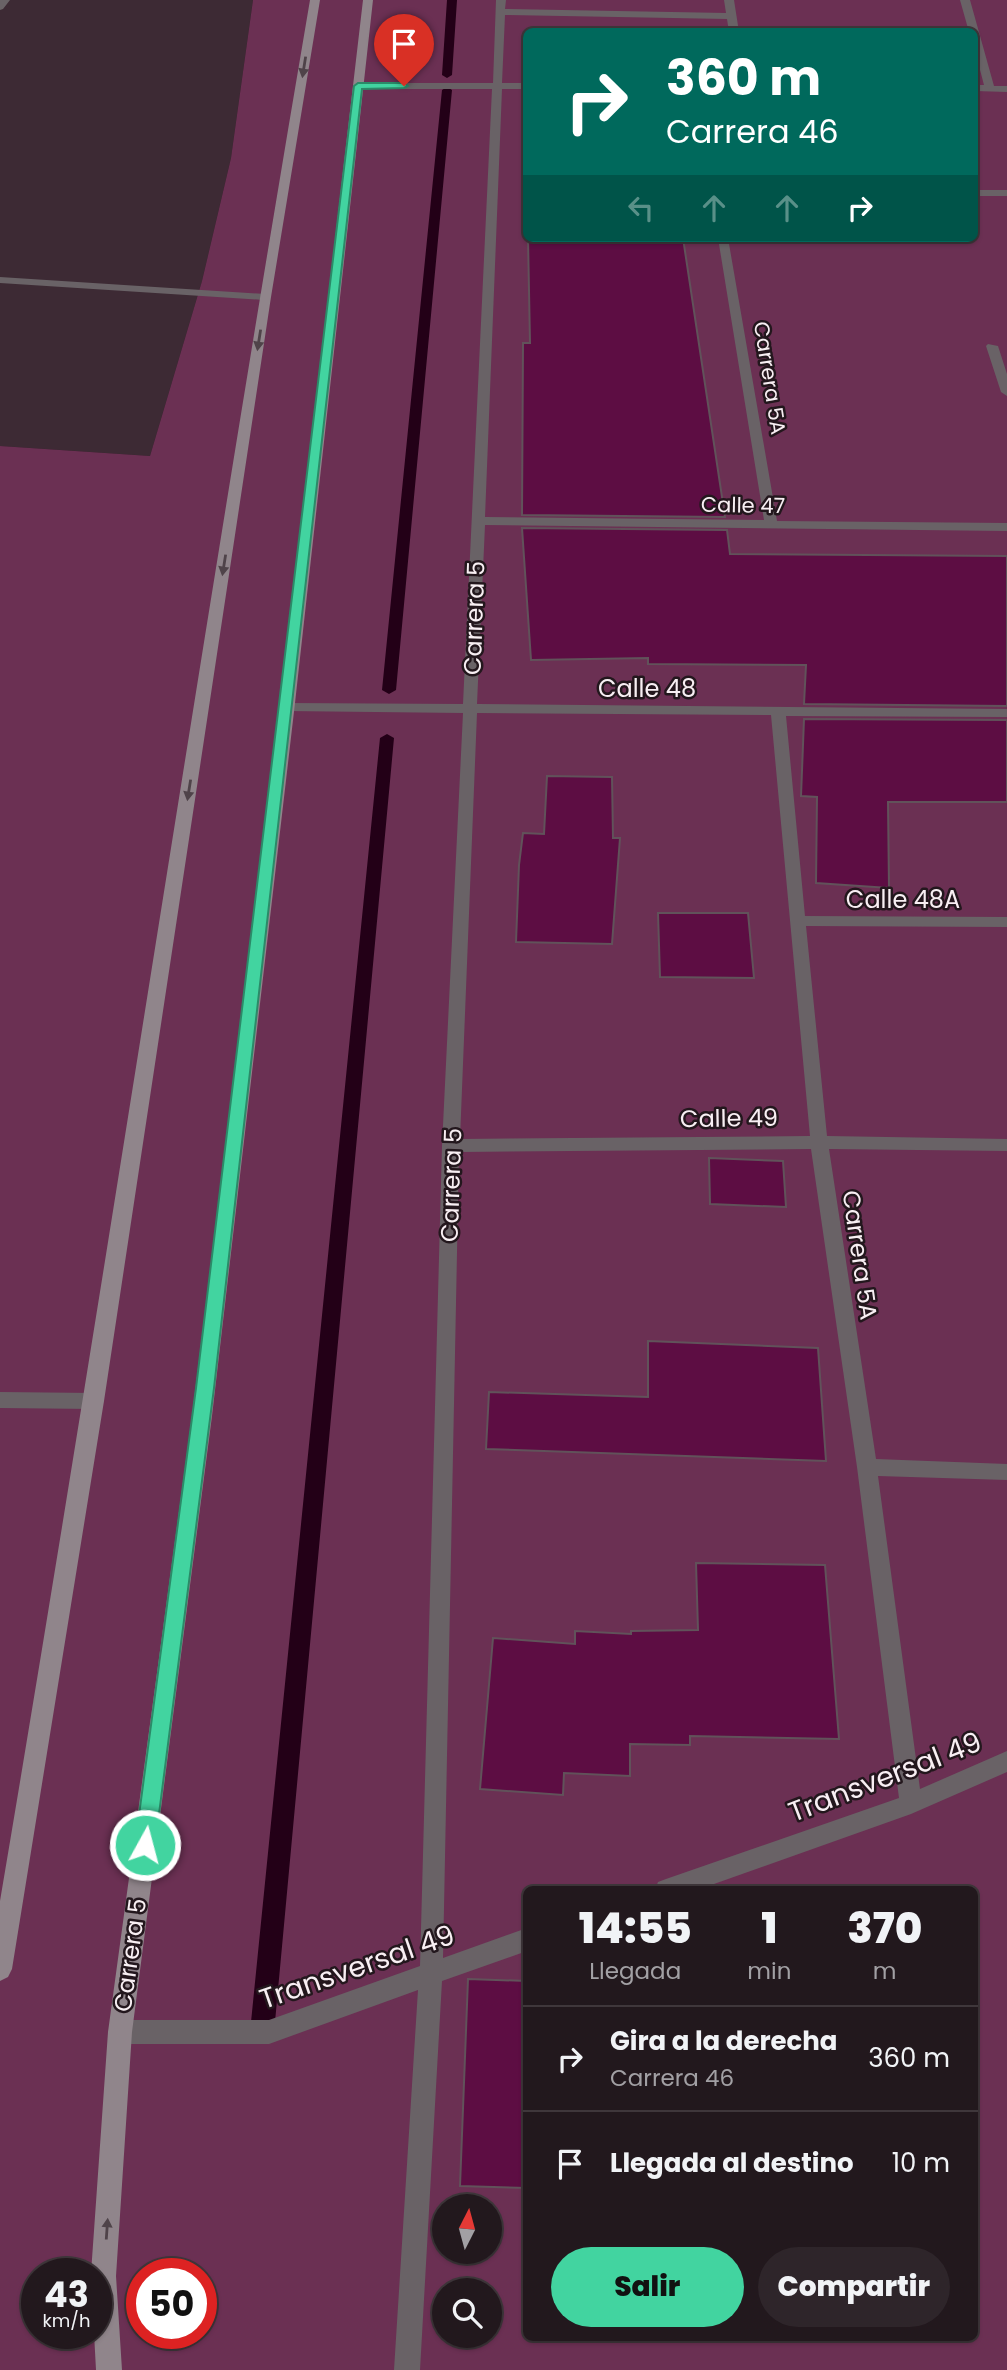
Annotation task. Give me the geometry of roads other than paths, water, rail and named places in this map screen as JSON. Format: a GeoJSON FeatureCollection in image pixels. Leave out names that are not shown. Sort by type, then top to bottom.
{"type":"FeatureCollection","features":[{"type":"Feature","properties":{"kind":"main road"},"geometry":{"type":"LineString","coordinates":[[0,1969],[94,1401],[265,297],[315,0]]}},
{"type":"Feature","properties":{"kind":"main road","name":"Carrera 5"},"geometry":{"type":"LineString","coordinates":[[109,2370],[103,2276],[120,2032],[202,1416],[368,0]]}},
{"type":"Feature","properties":{"kind":"street"},"geometry":{"type":"LineString","coordinates":[[0,7],[5,0]]}},
{"type":"Feature","properties":{"kind":"street"},"geometry":{"type":"LineString","coordinates":[[729,0],[734,28]]}},
{"type":"Feature","properties":{"kind":"street"},"geometry":{"type":"LineString","coordinates":[[965,0],[973,28]]}},
{"type":"Feature","properties":{"kind":"street"},"geometry":{"type":"LineString","coordinates":[[500,6],[732,16]]}},
{"type":"Feature","properties":{"kind":"street","name":"Carrera 5"},"geometry":{"type":"LineString","coordinates":[[407,2370],[431,1973],[451,1146],[500,6]]}},
{"type":"Feature","properties":{"kind":"street"},"geometry":{"type":"LineString","coordinates":[[978,47],[990,89]]}},
{"type":"Feature","properties":{"kind":"street"},"geometry":{"type":"LineString","coordinates":[[358,86],[523,86]]}},
{"type":"Feature","properties":{"kind":"street"},"geometry":{"type":"LineString","coordinates":[[978,88],[1007,89]]}},
{"type":"Feature","properties":{"kind":"street"},"geometry":{"type":"LineString","coordinates":[[978,193],[1007,193]]}},
{"type":"Feature","properties":{"kind":"street","name":"Carrera 5A"},"geometry":{"type":"LineString","coordinates":[[724,242],[771,524]]}},
{"type":"Feature","properties":{"kind":"street"},"geometry":{"type":"LineString","coordinates":[[0,280],[265,297]]}},
{"type":"Feature","properties":{"kind":"street"},"geometry":{"type":"LineString","coordinates":[[992,346],[1007,392]]}},
{"type":"Feature","properties":{"kind":"street","name":"Calle 47"},"geometry":{"type":"LineString","coordinates":[[478,522],[1007,527]]}},
{"type":"Feature","properties":{"kind":"street","name":"Calle 48"},"geometry":{"type":"LineString","coordinates":[[286,707],[1007,713]]}},
{"type":"Feature","properties":{"kind":"street","name":"Carrera 5A"},"geometry":{"type":"LineString","coordinates":[[778,711],[819,1142],[867,1467],[912,1804]]}},
{"type":"Feature","properties":{"kind":"street","name":"Calle 48A"},"geometry":{"type":"LineString","coordinates":[[798,921],[1007,922]]}},
{"type":"Feature","properties":{"kind":"street","name":"Calle 49"},"geometry":{"type":"LineString","coordinates":[[451,1146],[819,1142],[1007,1145]]}},
{"type":"Feature","properties":{"kind":"street"},"geometry":{"type":"LineString","coordinates":[[0,1400],[94,1401]]}},
{"type":"Feature","properties":{"kind":"street"},"geometry":{"type":"LineString","coordinates":[[867,1467],[1007,1472]]}},
{"type":"Feature","properties":{"kind":"street","name":"Transversal 49"},"geometry":{"type":"LineString","coordinates":[[677,1886],[912,1804],[1007,1762]]}},
{"type":"Feature","properties":{"kind":"street","name":"Transversal 49"},"geometry":{"type":"LineString","coordinates":[[120,2032],[269,2032],[523,1940]]}},
{"type":"Feature","properties":{"kind":"waterway"},"geometry":{"type":"LineString","coordinates":[[447,75],[452,0]]}},
{"type":"Feature","properties":{"kind":"waterway"},"geometry":{"type":"LineString","coordinates":[[389,690],[447,90]]}},
{"type":"Feature","properties":{"kind":"waterway"},"geometry":{"type":"LineString","coordinates":[[263,2022],[387,738]]}}]}
